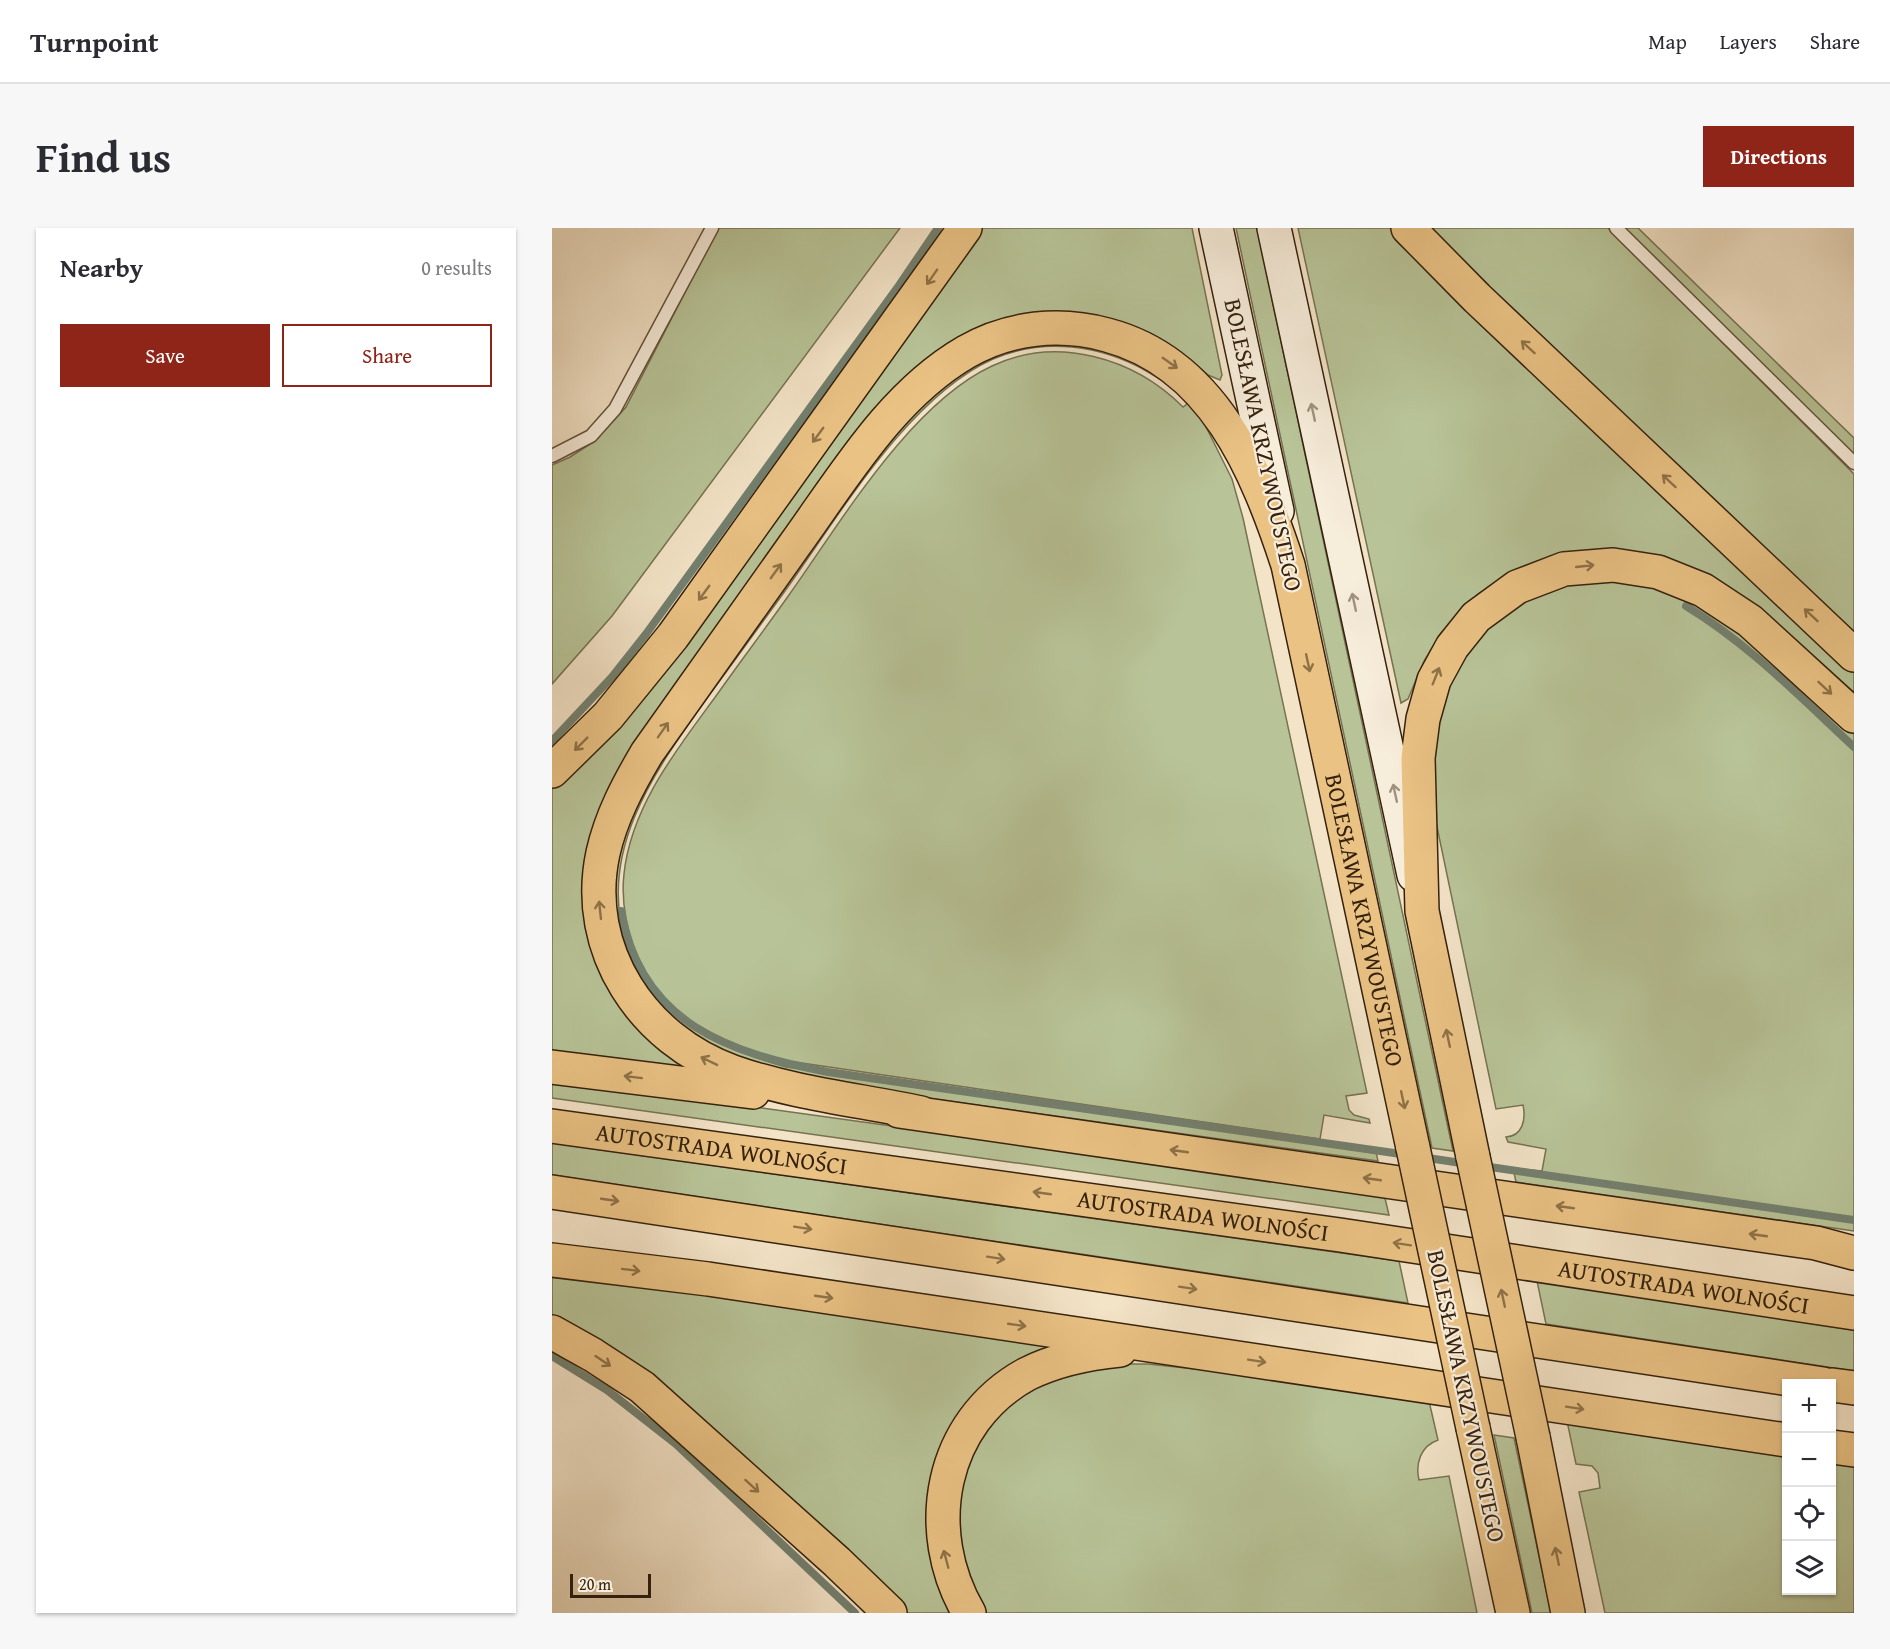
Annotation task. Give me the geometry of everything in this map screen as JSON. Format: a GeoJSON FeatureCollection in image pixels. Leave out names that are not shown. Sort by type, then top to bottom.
{"type":"FeatureCollection","features":[{"type":"Feature","properties":{"kind":"highway"},"geometry":{"type":"LineString","coordinates":[[552,771],[608,716],[674,636],[965,228]]}},
{"type":"Feature","properties":{"kind":"highway"},"geometry":{"type":"LineString","coordinates":[[1408,228],[1477,298],[1854,655]]}},
{"type":"Feature","properties":{"kind":"highway"},"geometry":{"type":"LineString","coordinates":[[921,1113],[794,1089],[732,1071],[689,1050],[638,1007],[618,974],[604,935],[599,883],[602,855],[612,820],[646,753],[878,432],[905,401],[936,373],[966,352],[1001,336],[1054,327],[1094,331],[1136,344],[1184,374],[1212,403],[1244,457],[1276,527],[1288,565]]}},
{"type":"Feature","properties":{"kind":"highway","name":"BOLESŁAWA KRZYWOUSTEGO"},"geometry":{"type":"LineString","coordinates":[[1288,565],[1511,1609]]}},
{"type":"Feature","properties":{"kind":"highway"},"geometry":{"type":"LineString","coordinates":[[1569,1613],[1422,912],[1418,758],[1425,706],[1438,669],[1459,637],[1484,610],[1527,582],[1564,569],[1594,565],[1631,566],[1676,578],[1711,594],[1750,621],[1854,716]]}},
{"type":"Feature","properties":{"kind":"highway"},"geometry":{"type":"LineString","coordinates":[[552,1068],[921,1113],[1816,1243],[1854,1253]]}},
{"type":"Feature","properties":{"kind":"highway","name":"AUTOSTRADA WOLNOŚCI"},"geometry":{"type":"LineString","coordinates":[[552,1126],[1340,1235],[1854,1312]]}},
{"type":"Feature","properties":{"kind":"highway"},"geometry":{"type":"LineString","coordinates":[[552,1192],[1796,1379]]}},
{"type":"Feature","properties":{"kind":"highway"},"geometry":{"type":"LineString","coordinates":[[1816,1243],[1854,1242]]}},
{"type":"Feature","properties":{"kind":"highway"},"geometry":{"type":"LineString","coordinates":[[552,1260],[720,1281],[1782,1439]]}},
{"type":"Feature","properties":{"kind":"highway"},"geometry":{"type":"LineString","coordinates":[[552,1332],[593,1354],[642,1387],[837,1562],[890,1613]]}},
{"type":"Feature","properties":{"kind":"highway"},"geometry":{"type":"LineString","coordinates":[[969,1613],[946,1561],[942,1510],[946,1479],[959,1447],[967,1432],[991,1403],[1002,1391],[1028,1374],[1076,1357],[1132,1350],[1200,1352]]}},
{"type":"Feature","properties":{"kind":"highway"},"geometry":{"type":"LineString","coordinates":[[1836,1386],[1854,1388]]}},
{"type":"Feature","properties":{"kind":"highway"},"geometry":{"type":"LineString","coordinates":[[1836,1448],[1854,1450]]}},
{"type":"Feature","properties":{"kind":"main road","name":"BOLESŁAWA KRZYWOUSTEGO"},"geometry":{"type":"LineString","coordinates":[[1216,228],[1288,565]]}},
{"type":"Feature","properties":{"kind":"main road"},"geometry":{"type":"LineString","coordinates":[[1274,228],[1422,912]]}},
{"type":"Feature","properties":{"kind":"lane"},"geometry":{"type":"LineString","coordinates":[[552,456],[591,436],[615,409],[712,228]]}},
{"type":"Feature","properties":{"kind":"lane"},"geometry":{"type":"LineString","coordinates":[[1616,228],[1854,464]]}},
{"type":"Feature","properties":{"kind":"green space"},"geometry":{"type":"Polygon","coordinates":[[[718,228],[900,228],[612,616],[552,684],[552,465],[595,441],[626,407],[718,228]]]}},
{"type":"Feature","properties":{"kind":"green space"},"geometry":{"type":"Polygon","coordinates":[[[977,228],[1192,228],[1222,375],[1220,380],[1208,375],[1177,349],[1143,330],[1097,315],[1053,312],[841,454],[633,745],[598,814],[587,851],[583,888],[586,923],[594,957],[609,989],[629,1018],[654,1045],[685,1068],[552,1056],[552,787],[977,228]]]}},
{"type":"Feature","properties":{"kind":"green space"},"geometry":{"type":"Polygon","coordinates":[[[1236,228],[1257,228],[1453,1151],[1432,1148],[1236,228]]]}},
{"type":"Feature","properties":{"kind":"green space"},"geometry":{"type":"Polygon","coordinates":[[[1298,228],[1394,228],[1854,669],[1854,694],[1701,572],[1644,553],[1605,549],[1573,552],[1538,561],[1516,570],[1478,594],[1441,633],[1424,661],[1408,699],[1401,703],[1298,228]]]}},
{"type":"Feature","properties":{"kind":"green space"},"geometry":{"type":"Polygon","coordinates":[[[1426,228],[1608,228],[1854,474],[1854,637],[1426,228]]]}},
{"type":"Feature","properties":{"kind":"green space"},"geometry":{"type":"Polygon","coordinates":[[[1623,228],[1638,228],[1854,438],[1854,459],[1623,228]]]}},
{"type":"Feature","properties":{"kind":"green space"},"geometry":{"type":"Polygon","coordinates":[[[1038,341],[1091,343],[1161,372],[1202,419],[1232,479],[1243,518],[1367,1093],[1346,1096],[1349,1110],[1354,1115],[1369,1119],[1370,1123],[1324,1115],[1320,1139],[788,1061],[741,1046],[696,1024],[660,993],[646,974],[635,951],[625,913],[624,874],[628,849],[636,825],[658,779],[854,500],[905,436],[933,408],[962,384],[992,366],[1017,357],[1042,352],[1068,352],[1093,356],[1118,364],[1142,376],[1183,407],[1187,404],[1174,390],[1148,372],[1111,355],[1092,350],[1052,346],[1012,352],[993,359],[962,377],[932,401],[877,461],[687,726],[650,785],[635,816],[624,848],[619,881],[619,914],[628,949],[654,994],[692,1027],[713,1040],[786,1067],[1376,1152],[1378,1161],[848,1087],[711,1050],[648,999],[616,932],[612,874],[638,794],[882,446],[943,383],[989,354],[1038,341]]]}},
{"type":"Feature","properties":{"kind":"green space"},"geometry":{"type":"Polygon","coordinates":[[[1621,578],[1697,600],[1761,645],[1854,732],[1854,1231],[1516,1182],[1513,1168],[1542,1171],[1546,1149],[1508,1142],[1506,1137],[1516,1134],[1522,1126],[1523,1105],[1496,1109],[1432,803],[1436,709],[1461,654],[1512,604],[1559,583],[1621,578]]]}},
{"type":"Feature","properties":{"kind":"green space"},"geometry":{"type":"Polygon","coordinates":[[[552,1079],[1384,1194],[1389,1215],[552,1098],[552,1079]]]}},
{"type":"Feature","properties":{"kind":"green space"},"geometry":{"type":"Polygon","coordinates":[[[552,1143],[1399,1261],[1408,1303],[552,1175],[552,1143]]]}},
{"type":"Feature","properties":{"kind":"green space"},"geometry":{"type":"Polygon","coordinates":[[[552,1273],[1055,1346],[1006,1371],[929,1546],[939,1584],[953,1613],[902,1613],[552,1316],[552,1273]]]}},
{"type":"Feature","properties":{"kind":"green space"},"geometry":{"type":"Polygon","coordinates":[[[1537,1281],[1854,1330],[1854,1371],[1546,1324],[1537,1281]]]}},
{"type":"Feature","properties":{"kind":"green space"},"geometry":{"type":"Polygon","coordinates":[[[1115,1364],[1148,1364],[1271,1377],[1429,1401],[1438,1440],[1423,1451],[1418,1467],[1419,1480],[1449,1476],[1477,1613],[985,1613],[959,1558],[960,1483],[975,1448],[985,1432],[1009,1406],[1035,1387],[1050,1380],[1115,1364]]]}},
{"type":"Feature","properties":{"kind":"green space"},"geometry":{"type":"Polygon","coordinates":[[[1567,1421],[1782,1454],[1782,1595],[1836,1595],[1836,1463],[1854,1466],[1854,1613],[1605,1613],[1579,1492],[1600,1488],[1598,1473],[1592,1466],[1576,1464],[1567,1421]]]}},
{"type":"Feature","properties":{"kind":"green space"},"geometry":{"type":"Polygon","coordinates":[[[1494,1435],[1514,1438],[1551,1613],[1532,1613],[1494,1435]]]}},
{"type":"Feature","properties":{"kind":"waterway"},"geometry":{"type":"LineString","coordinates":[[552,741],[612,677],[646,634],[900,284],[938,228]]}},
{"type":"Feature","properties":{"kind":"waterway"},"geometry":{"type":"LineString","coordinates":[[1686,606],[1753,654],[1854,747]]}},
{"type":"Feature","properties":{"kind":"waterway"},"geometry":{"type":"LineString","coordinates":[[621,911],[632,950],[648,981],[669,1007],[695,1027],[724,1043],[757,1055],[828,1072],[1408,1155]]}},
{"type":"Feature","properties":{"kind":"waterway"},"geometry":{"type":"LineString","coordinates":[[1421,1157],[1468,1164]]}},
{"type":"Feature","properties":{"kind":"waterway"},"geometry":{"type":"LineString","coordinates":[[1483,1166],[1854,1220]]}},
{"type":"Feature","properties":{"kind":"waterway"},"geometry":{"type":"LineString","coordinates":[[552,1356],[607,1390],[676,1444],[855,1613]]}}]}
